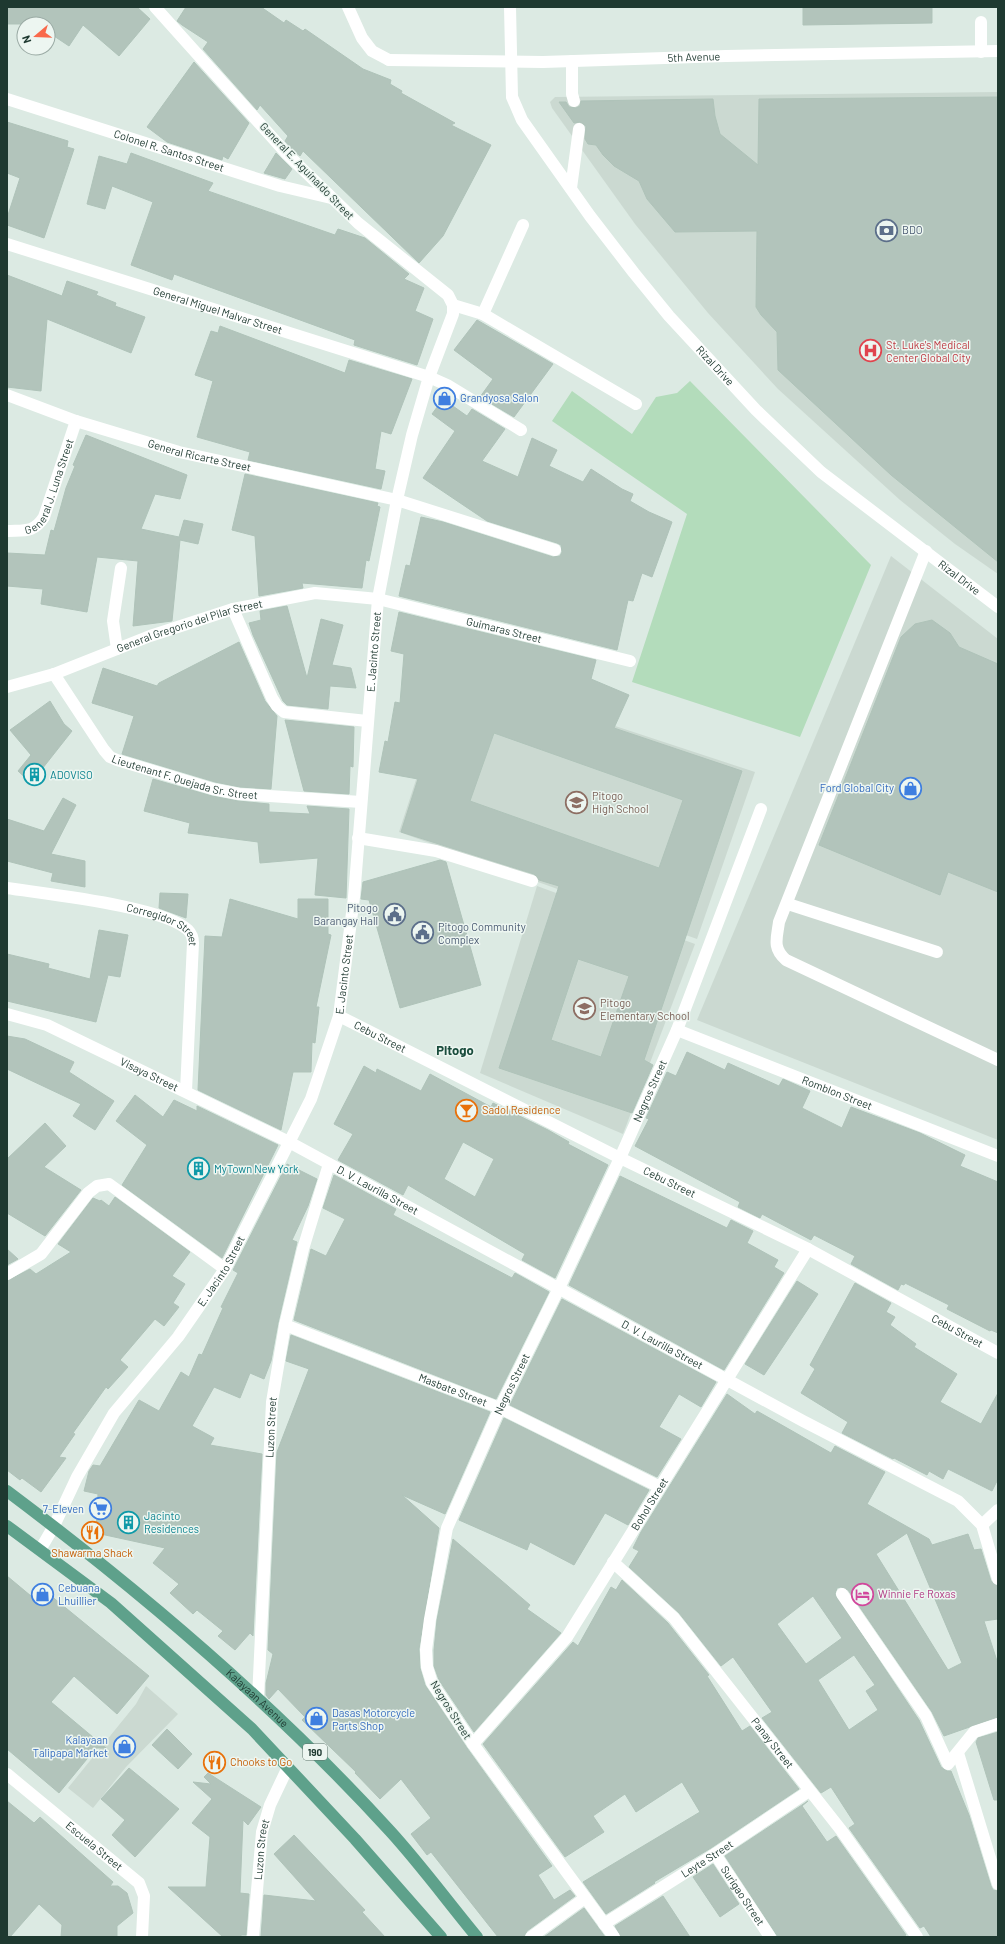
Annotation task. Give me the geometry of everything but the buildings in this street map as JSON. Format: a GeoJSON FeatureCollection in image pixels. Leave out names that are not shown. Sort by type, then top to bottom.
{"type":"FeatureCollection","features":[{"type":"Feature","properties":{"kind":"main road","name":"Kalayaan Avenue"},"geometry":{"type":"LineString","coordinates":[[7,1491],[54,1526],[131,1588],[258,1698],[313,1750],[391,1832],[477,1937]]}},
{"type":"Feature","properties":{"kind":"main road","name":"190"},"geometry":{"type":"LineString","coordinates":[[7,1526],[111,1604],[252,1728],[355,1839],[441,1937]]}},
{"type":"Feature","properties":{"kind":"street","name":"General E. Aguinaldo Street"},"geometry":{"type":"LineString","coordinates":[[156,7],[287,154],[358,223],[448,295],[453,305]]}},
{"type":"Feature","properties":{"kind":"street","name":"5th Avenue"},"geometry":{"type":"LineString","coordinates":[[348,7],[362,38],[372,51],[389,60],[511,62],[998,51]]}},
{"type":"Feature","properties":{"kind":"street","name":"Rizal Drive"},"geometry":{"type":"LineString","coordinates":[[510,7],[512,97],[522,120],[634,273],[669,316],[756,410],[821,472],[998,607]]}},
{"type":"Feature","properties":{"kind":"street"},"geometry":{"type":"LineString","coordinates":[[981,22],[981,52]]}},
{"type":"Feature","properties":{"kind":"street"},"geometry":{"type":"LineString","coordinates":[[572,61],[572,94],[574,102]]}},
{"type":"Feature","properties":{"kind":"street","name":"Colonel R. Santos Street"},"geometry":{"type":"LineString","coordinates":[[7,99],[272,184],[332,198]]}},
{"type":"Feature","properties":{"kind":"street"},"geometry":{"type":"LineString","coordinates":[[571,188],[578,129]]}},
{"type":"Feature","properties":{"kind":"street"},"geometry":{"type":"LineString","coordinates":[[483,314],[522,225]]}},
{"type":"Feature","properties":{"kind":"street","name":"General Miguel Malvar Street"},"geometry":{"type":"LineString","coordinates":[[7,244],[429,377],[447,385],[521,430]]}},
{"type":"Feature","properties":{"kind":"street"},"geometry":{"type":"LineString","coordinates":[[453,305],[483,314],[636,404]]}},
{"type":"Feature","properties":{"kind":"street","name":"E. Jacinto Street"},"geometry":{"type":"LineString","coordinates":[[40,1550],[54,1526],[77,1477],[114,1413],[178,1337],[225,1269],[311,1099],[339,1016],[354,897],[378,600],[397,500],[412,435],[429,377],[453,314],[453,305]]}},
{"type":"Feature","properties":{"kind":"street","name":"General Ricarte Street"},"geometry":{"type":"LineString","coordinates":[[7,394],[76,421],[179,452],[397,500],[555,550]]}},
{"type":"Feature","properties":{"kind":"street","name":"General J. Luna Street"},"geometry":{"type":"LineString","coordinates":[[7,531],[29,530],[38,526],[44,517],[76,421]]}},
{"type":"Feature","properties":{"kind":"street"},"geometry":{"type":"LineString","coordinates":[[926,551],[780,922],[776,944],[779,954],[786,960],[998,1060]]}},
{"type":"Feature","properties":{"kind":"street"},"geometry":{"type":"LineString","coordinates":[[118,648],[114,621],[121,568]]}},
{"type":"Feature","properties":{"kind":"street","name":"General Gregorio del Pilar Street"},"geometry":{"type":"LineString","coordinates":[[7,687],[54,674],[150,636],[233,609],[315,593],[378,600]]}},
{"type":"Feature","properties":{"kind":"street","name":"Guimaras Street"},"geometry":{"type":"LineString","coordinates":[[378,600],[630,661]]}},
{"type":"Feature","properties":{"kind":"street"},"geometry":{"type":"LineString","coordinates":[[233,609],[272,698],[277,706],[284,712],[368,721]]}},
{"type":"Feature","properties":{"kind":"street","name":"Lieutenant F. Quejada Sr. Street"},"geometry":{"type":"LineString","coordinates":[[54,674],[104,750],[110,757],[117,760],[213,789],[239,794],[361,802]]}},
{"type":"Feature","properties":{"kind":"street","name":"Negros Street"},"geometry":{"type":"LineString","coordinates":[[614,1937],[473,1744],[432,1683],[427,1668],[426,1650],[430,1619],[447,1528],[500,1408],[559,1288],[620,1158],[677,1030],[761,809]]}},
{"type":"Feature","properties":{"kind":"street"},"geometry":{"type":"LineString","coordinates":[[358,838],[436,851],[532,881]]}},
{"type":"Feature","properties":{"kind":"street","name":"Corregidor Street"},"geometry":{"type":"LineString","coordinates":[[7,888],[135,908],[162,917],[187,929],[192,935],[193,943],[186,1091]]}},
{"type":"Feature","properties":{"kind":"street"},"geometry":{"type":"LineString","coordinates":[[788,904],[937,952]]}},
{"type":"Feature","properties":{"kind":"street","name":"Visaya Street"},"geometry":{"type":"LineString","coordinates":[[7,1014],[47,1025],[289,1142]]}},
{"type":"Feature","properties":{"kind":"street","name":"Cebu Street"},"geometry":{"type":"LineString","coordinates":[[339,1016],[620,1158],[808,1249],[998,1353]]}},
{"type":"Feature","properties":{"kind":"street","name":"Romblon Street"},"geometry":{"type":"LineString","coordinates":[[677,1030],[998,1156]]}},
{"type":"Feature","properties":{"kind":"street","name":"D. V. Laurilla Street"},"geometry":{"type":"LineString","coordinates":[[289,1142],[810,1425],[958,1501],[982,1525],[998,1579]]}},
{"type":"Feature","properties":{"kind":"street","name":"Luzon Street"},"geometry":{"type":"LineString","coordinates":[[258,1698],[272,1402],[285,1325],[303,1249],[329,1164]]}},
{"type":"Feature","properties":{"kind":"street"},"geometry":{"type":"LineString","coordinates":[[7,1274],[41,1254],[88,1193],[97,1186],[109,1184],[225,1269]]}},
{"type":"Feature","properties":{"kind":"street","name":"Bohol Street"},"geometry":{"type":"LineString","coordinates":[[473,1744],[567,1637],[808,1249]]}},
{"type":"Feature","properties":{"kind":"street","name":"Masbate Street"},"geometry":{"type":"LineString","coordinates":[[285,1325],[500,1408],[660,1486]]}},
{"type":"Feature","properties":{"kind":"street"},"geometry":{"type":"LineString","coordinates":[[982,1525],[998,1510]]}},
{"type":"Feature","properties":{"kind":"street","name":"Panay Street"},"geometry":{"type":"LineString","coordinates":[[613,1562],[674,1618],[841,1830],[917,1937]]}},
{"type":"Feature","properties":{"kind":"street"},"geometry":{"type":"LineString","coordinates":[[842,1594],[926,1716],[948,1764],[958,1754],[974,1732],[998,1724]]}},
{"type":"Feature","properties":{"kind":"street"},"geometry":{"type":"LineString","coordinates":[[958,1754],[998,1884]]}},
{"type":"Feature","properties":{"kind":"street","name":"Luzon Street"},"geometry":{"type":"LineString","coordinates":[[253,1937],[262,1832],[270,1805],[288,1767]]}},
{"type":"Feature","properties":{"kind":"street","name":"Escuela Street"},"geometry":{"type":"LineString","coordinates":[[7,1774],[138,1883],[144,1896],[142,1937]]}},
{"type":"Feature","properties":{"kind":"street","name":"Leyte Street"},"geometry":{"type":"LineString","coordinates":[[604,1924],[716,1854],[809,1791]]}},
{"type":"Feature","properties":{"kind":"street","name":"Surigao Street"},"geometry":{"type":"LineString","coordinates":[[716,1854],[770,1937]]}},
{"type":"Feature","properties":{"kind":"street"},"geometry":{"type":"LineString","coordinates":[[531,1937],[585,1898]]}},
{"type":"Feature","properties":{"kind":"shaded area","name":"St. Luke's Medical Center Global City"},"geometry":{"type":"Polygon","coordinates":[[[998,92],[998,574],[955,544],[900,500],[778,389],[708,313],[635,224],[552,108],[550,102],[555,97],[998,92]]]}},
{"type":"Feature","properties":{"kind":"shaded area"},"geometry":{"type":"Polygon","coordinates":[[[891,556],[998,639],[998,1140],[697,1020],[891,556]]]}},
{"type":"Feature","properties":{"kind":"shaded area","name":"Pitogo High School"},"geometry":{"type":"Polygon","coordinates":[[[451,672],[755,772],[697,939],[399,832],[451,672]]]}},
{"type":"Feature","properties":{"kind":"shaded area","name":"Pitogo Elementary School"},"geometry":{"type":"Polygon","coordinates":[[[537,886],[695,944],[623,1134],[480,1073],[537,886]]]}},
{"type":"Feature","properties":{"kind":"shaded area","name":"Kalayaan Talipapa Market"},"geometry":{"type":"Polygon","coordinates":[[[146,1686],[178,1714],[126,1767],[93,1808],[68,1788],[136,1704],[146,1686]]]}},
{"type":"Feature","properties":{"kind":"green space"},"geometry":{"type":"Polygon","coordinates":[[[690,381],[871,565],[800,737],[632,682],[687,514],[552,421],[572,391],[632,434],[656,397],[677,393],[690,381]]]}},
{"type":"Feature","properties":{"kind":"place","name":"BDO"},"geometry":{"type":"Point","coordinates":[887,230]}},
{"type":"Feature","properties":{"kind":"place","name":"St. Luke's Medical Center Global City"},"geometry":{"type":"Point","coordinates":[870,351]}},
{"type":"Feature","properties":{"kind":"place","name":"Grandyosa Salon"},"geometry":{"type":"Point","coordinates":[444,398]}},
{"type":"Feature","properties":{"kind":"place","name":"ADOVISO"},"geometry":{"type":"Point","coordinates":[34,775]}},
{"type":"Feature","properties":{"kind":"place","name":"Ford Global City"},"geometry":{"type":"Point","coordinates":[910,788]}},
{"type":"Feature","properties":{"kind":"place","name":"Pitogo High School"},"geometry":{"type":"Point","coordinates":[577,802]}},
{"type":"Feature","properties":{"kind":"place","name":"Pitogo Barangay Hall"},"geometry":{"type":"Point","coordinates":[394,914]}},
{"type":"Feature","properties":{"kind":"place","name":"Pitogo Community Complex"},"geometry":{"type":"Point","coordinates":[423,933]}},
{"type":"Feature","properties":{"kind":"place","name":"Pitogo Elementary School"},"geometry":{"type":"Point","coordinates":[585,1009]}},
{"type":"Feature","properties":{"kind":"place","name":"Sadol Residence"},"geometry":{"type":"Point","coordinates":[466,1110]}},
{"type":"Feature","properties":{"kind":"place","name":"MyTown New York"},"geometry":{"type":"Point","coordinates":[198,1169]}},
{"type":"Feature","properties":{"kind":"place","name":"7-Eleven"},"geometry":{"type":"Point","coordinates":[100,1509]}},
{"type":"Feature","properties":{"kind":"place","name":"Jacinto Residences"},"geometry":{"type":"Point","coordinates":[129,1522]}},
{"type":"Feature","properties":{"kind":"place","name":"Shawarma Shack"},"geometry":{"type":"Point","coordinates":[92,1533]}},
{"type":"Feature","properties":{"kind":"place","name":"Cebuana Lhuillier"},"geometry":{"type":"Point","coordinates":[42,1594]}},
{"type":"Feature","properties":{"kind":"place","name":"Winnie Fe Roxas"},"geometry":{"type":"Point","coordinates":[862,1594]}},
{"type":"Feature","properties":{"kind":"place","name":"Dasas Motorcycle Parts Shop"},"geometry":{"type":"Point","coordinates":[317,1719]}},
{"type":"Feature","properties":{"kind":"place","name":"Kalayaan Talipapa Market"},"geometry":{"type":"Point","coordinates":[124,1746]}},
{"type":"Feature","properties":{"kind":"place","name":"Chooks to Go"},"geometry":{"type":"Point","coordinates":[215,1762]}},
{"type":"Feature","properties":{"kind":"district","name":"Pitogo"},"geometry":{"type":"Point","coordinates":[455,1050]}}]}
